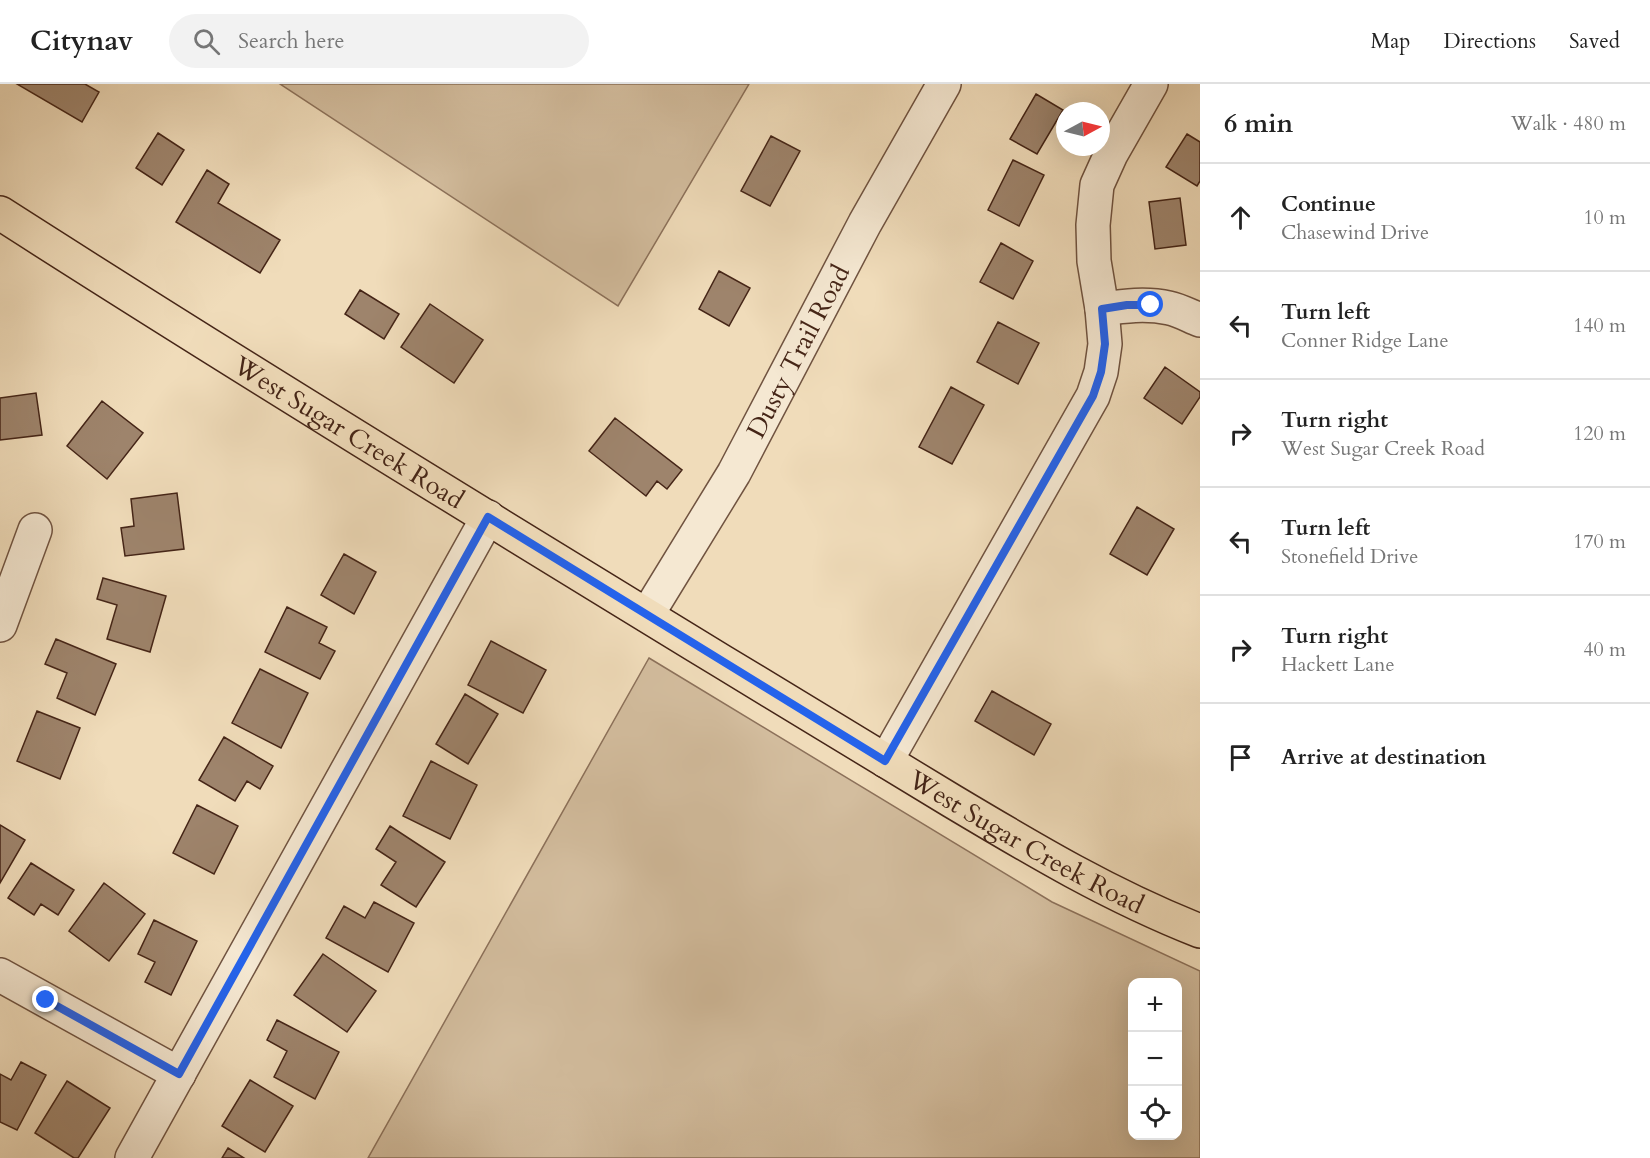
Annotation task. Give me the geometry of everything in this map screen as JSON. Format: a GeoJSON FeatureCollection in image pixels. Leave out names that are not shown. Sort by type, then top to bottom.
{"type":"FeatureCollection","features":[{"type":"Feature","properties":{"kind":"main road","name":"West Sugar Creek Road"},"geometry":{"type":"LineString","coordinates":[[0,213],[150,309],[1048,859],[1092,883],[1200,931]]}},
{"type":"Feature","properties":{"kind":"street","name":"Dusty Trail Road"},"geometry":{"type":"LineString","coordinates":[[647,615],[734,473],[865,223],[944,84]]}},
{"type":"Feature","properties":{"kind":"street"},"geometry":{"type":"LineString","coordinates":[[885,761],[1093,396],[1101,372],[1105,344],[1094,261],[1093,225],[1097,185],[1111,154],[1151,84]]}},
{"type":"Feature","properties":{"kind":"street"},"geometry":{"type":"LineString","coordinates":[[1102,309],[1127,305],[1151,305],[1171,308],[1200,320]]}},
{"type":"Feature","properties":{"kind":"street"},"geometry":{"type":"LineString","coordinates":[[132,1158],[488,517]]}},
{"type":"Feature","properties":{"kind":"street"},"geometry":{"type":"LineString","coordinates":[[0,625],[35,530]]}},
{"type":"Feature","properties":{"kind":"street"},"geometry":{"type":"LineString","coordinates":[[0,975],[179,1074]]}},
{"type":"Feature","properties":{"kind":"shaded area"},"geometry":{"type":"Polygon","coordinates":[[[280,84],[749,84],[618,306],[280,84]]]}},
{"type":"Feature","properties":{"kind":"shaded area"},"geometry":{"type":"Polygon","coordinates":[[[649,658],[1052,902],[1200,971],[1200,1158],[368,1158],[649,658]]]}},
{"type":"Feature","properties":{"kind":"building"},"geometry":{"type":"Polygon","coordinates":[[[17,84],[85,84],[99,92],[82,122],[17,84]]]}},
{"type":"Feature","properties":{"kind":"building"},"geometry":{"type":"Polygon","coordinates":[[[1036,94],[1056,106],[1056,122],[1037,154],[1010,139],[1036,94]]]}},
{"type":"Feature","properties":{"kind":"building"},"geometry":{"type":"Polygon","coordinates":[[[158,133],[184,150],[162,185],[136,168],[158,133]]]}},
{"type":"Feature","properties":{"kind":"building"},"geometry":{"type":"Polygon","coordinates":[[[1187,134],[1200,142],[1200,181],[1197,186],[1166,167],[1187,134]]]}},
{"type":"Feature","properties":{"kind":"building"},"geometry":{"type":"Polygon","coordinates":[[[771,136],[800,151],[770,206],[741,191],[771,136]]]}},
{"type":"Feature","properties":{"kind":"building"},"geometry":{"type":"Polygon","coordinates":[[[1013,160],[1044,175],[1019,226],[988,210],[1013,160]]]}},
{"type":"Feature","properties":{"kind":"building"},"geometry":{"type":"Polygon","coordinates":[[[207,170],[229,184],[218,203],[280,240],[260,273],[176,222],[207,170]]]}},
{"type":"Feature","properties":{"kind":"building"},"geometry":{"type":"Polygon","coordinates":[[[1180,198],[1186,245],[1155,249],[1149,202],[1180,198]]]}},
{"type":"Feature","properties":{"kind":"building"},"geometry":{"type":"Polygon","coordinates":[[[1001,243],[1033,261],[1013,299],[980,282],[1001,243]]]}},
{"type":"Feature","properties":{"kind":"building"},"geometry":{"type":"Polygon","coordinates":[[[719,271],[750,288],[729,326],[699,309],[719,271]]]}},
{"type":"Feature","properties":{"kind":"building"},"geometry":{"type":"Polygon","coordinates":[[[360,290],[399,314],[384,339],[345,314],[360,290]]]}},
{"type":"Feature","properties":{"kind":"building"},"geometry":{"type":"Polygon","coordinates":[[[430,304],[483,340],[454,383],[401,347],[430,304]]]}},
{"type":"Feature","properties":{"kind":"building"},"geometry":{"type":"Polygon","coordinates":[[[998,322],[1039,343],[1018,384],[977,362],[998,322]]]}},
{"type":"Feature","properties":{"kind":"building"},"geometry":{"type":"Polygon","coordinates":[[[1165,367],[1200,392],[1200,397],[1182,424],[1144,398],[1165,367]]]}},
{"type":"Feature","properties":{"kind":"building"},"geometry":{"type":"Polygon","coordinates":[[[951,387],[984,405],[952,464],[919,447],[951,387]]]}},
{"type":"Feature","properties":{"kind":"building"},"geometry":{"type":"Polygon","coordinates":[[[36,393],[42,435],[0,440],[0,398],[36,393]]]}},
{"type":"Feature","properties":{"kind":"building"},"geometry":{"type":"Polygon","coordinates":[[[102,401],[143,433],[107,479],[67,446],[102,401]]]}},
{"type":"Feature","properties":{"kind":"building"},"geometry":{"type":"Polygon","coordinates":[[[615,418],[682,470],[667,489],[657,481],[646,496],[589,451],[615,418]]]}},
{"type":"Feature","properties":{"kind":"building"},"geometry":{"type":"Polygon","coordinates":[[[177,493],[184,549],[125,556],[121,528],[134,526],[131,499],[177,493]]]}},
{"type":"Feature","properties":{"kind":"building"},"geometry":{"type":"Polygon","coordinates":[[[1137,507],[1174,529],[1147,575],[1110,554],[1137,507]]]}},
{"type":"Feature","properties":{"kind":"building"},"geometry":{"type":"Polygon","coordinates":[[[344,554],[376,572],[354,614],[321,595],[344,554]]]}},
{"type":"Feature","properties":{"kind":"building"},"geometry":{"type":"Polygon","coordinates":[[[103,578],[166,596],[150,652],[107,639],[117,605],[97,599],[103,578]]]}},
{"type":"Feature","properties":{"kind":"building"},"geometry":{"type":"Polygon","coordinates":[[[287,607],[327,627],[319,643],[335,651],[320,679],[265,652],[287,607]]]}},
{"type":"Feature","properties":{"kind":"building"},"geometry":{"type":"Polygon","coordinates":[[[56,639],[116,664],[95,715],[57,698],[67,673],[45,664],[56,639]]]}},
{"type":"Feature","properties":{"kind":"building"},"geometry":{"type":"Polygon","coordinates":[[[491,641],[546,670],[523,713],[468,685],[491,641]]]}},
{"type":"Feature","properties":{"kind":"building"},"geometry":{"type":"Polygon","coordinates":[[[260,669],[308,693],[281,748],[232,723],[260,669]]]}},
{"type":"Feature","properties":{"kind":"building"},"geometry":{"type":"Polygon","coordinates":[[[992,691],[1051,724],[1034,755],[975,721],[992,691]]]}},
{"type":"Feature","properties":{"kind":"building"},"geometry":{"type":"Polygon","coordinates":[[[465,694],[498,714],[468,764],[436,744],[465,694]]]}},
{"type":"Feature","properties":{"kind":"building"},"geometry":{"type":"Polygon","coordinates":[[[37,711],[80,728],[60,779],[17,761],[37,711]]]}},
{"type":"Feature","properties":{"kind":"building"},"geometry":{"type":"Polygon","coordinates":[[[224,737],[273,766],[260,789],[247,781],[235,801],[199,780],[224,737]]]}},
{"type":"Feature","properties":{"kind":"building"},"geometry":{"type":"Polygon","coordinates":[[[431,761],[477,785],[450,839],[403,816],[431,761]]]}},
{"type":"Feature","properties":{"kind":"building"},"geometry":{"type":"Polygon","coordinates":[[[197,805],[238,826],[214,874],[173,853],[197,805]]]}},
{"type":"Feature","properties":{"kind":"building"},"geometry":{"type":"Polygon","coordinates":[[[0,825],[25,840],[0,883],[0,825]]]}},
{"type":"Feature","properties":{"kind":"building"},"geometry":{"type":"Polygon","coordinates":[[[390,826],[445,862],[416,907],[381,885],[396,862],[376,849],[390,826]]]}},
{"type":"Feature","properties":{"kind":"building"},"geometry":{"type":"Polygon","coordinates":[[[31,863],[74,890],[58,915],[41,904],[34,915],[8,898],[31,863]]]}},
{"type":"Feature","properties":{"kind":"building"},"geometry":{"type":"Polygon","coordinates":[[[104,883],[145,914],[109,961],[69,931],[104,883]]]}},
{"type":"Feature","properties":{"kind":"building"},"geometry":{"type":"Polygon","coordinates":[[[374,902],[414,923],[388,972],[326,938],[344,906],[365,918],[374,902]]]}},
{"type":"Feature","properties":{"kind":"building"},"geometry":{"type":"Polygon","coordinates":[[[154,920],[197,941],[171,995],[145,982],[155,962],[138,954],[154,920]]]}},
{"type":"Feature","properties":{"kind":"building"},"geometry":{"type":"Polygon","coordinates":[[[323,954],[376,991],[347,1032],[294,995],[323,954]]]}},
{"type":"Feature","properties":{"kind":"building"},"geometry":{"type":"Polygon","coordinates":[[[277,1020],[339,1052],[315,1099],[274,1077],[287,1051],[267,1040],[277,1020]]]}},
{"type":"Feature","properties":{"kind":"building"},"geometry":{"type":"Polygon","coordinates":[[[21,1062],[46,1075],[17,1130],[0,1122],[0,1074],[11,1080],[21,1062]]]}},
{"type":"Feature","properties":{"kind":"building"},"geometry":{"type":"Polygon","coordinates":[[[250,1080],[293,1106],[265,1152],[222,1126],[250,1080]]]}},
{"type":"Feature","properties":{"kind":"building"},"geometry":{"type":"Polygon","coordinates":[[[67,1081],[110,1108],[78,1158],[74,1158],[35,1133],[67,1081]]]}},
{"type":"Feature","properties":{"kind":"building"},"geometry":{"type":"Polygon","coordinates":[[[228,1148],[244,1158],[222,1158],[228,1148]]]}},
{"type":"Feature","properties":{"kind":"route"},"geometry":{"type":"LineString","coordinates":[[46,1000],[179,1074],[488,517],[885,761],[1093,396],[1101,372],[1105,344],[1102,309],[1127,305],[1151,305]]}}]}
